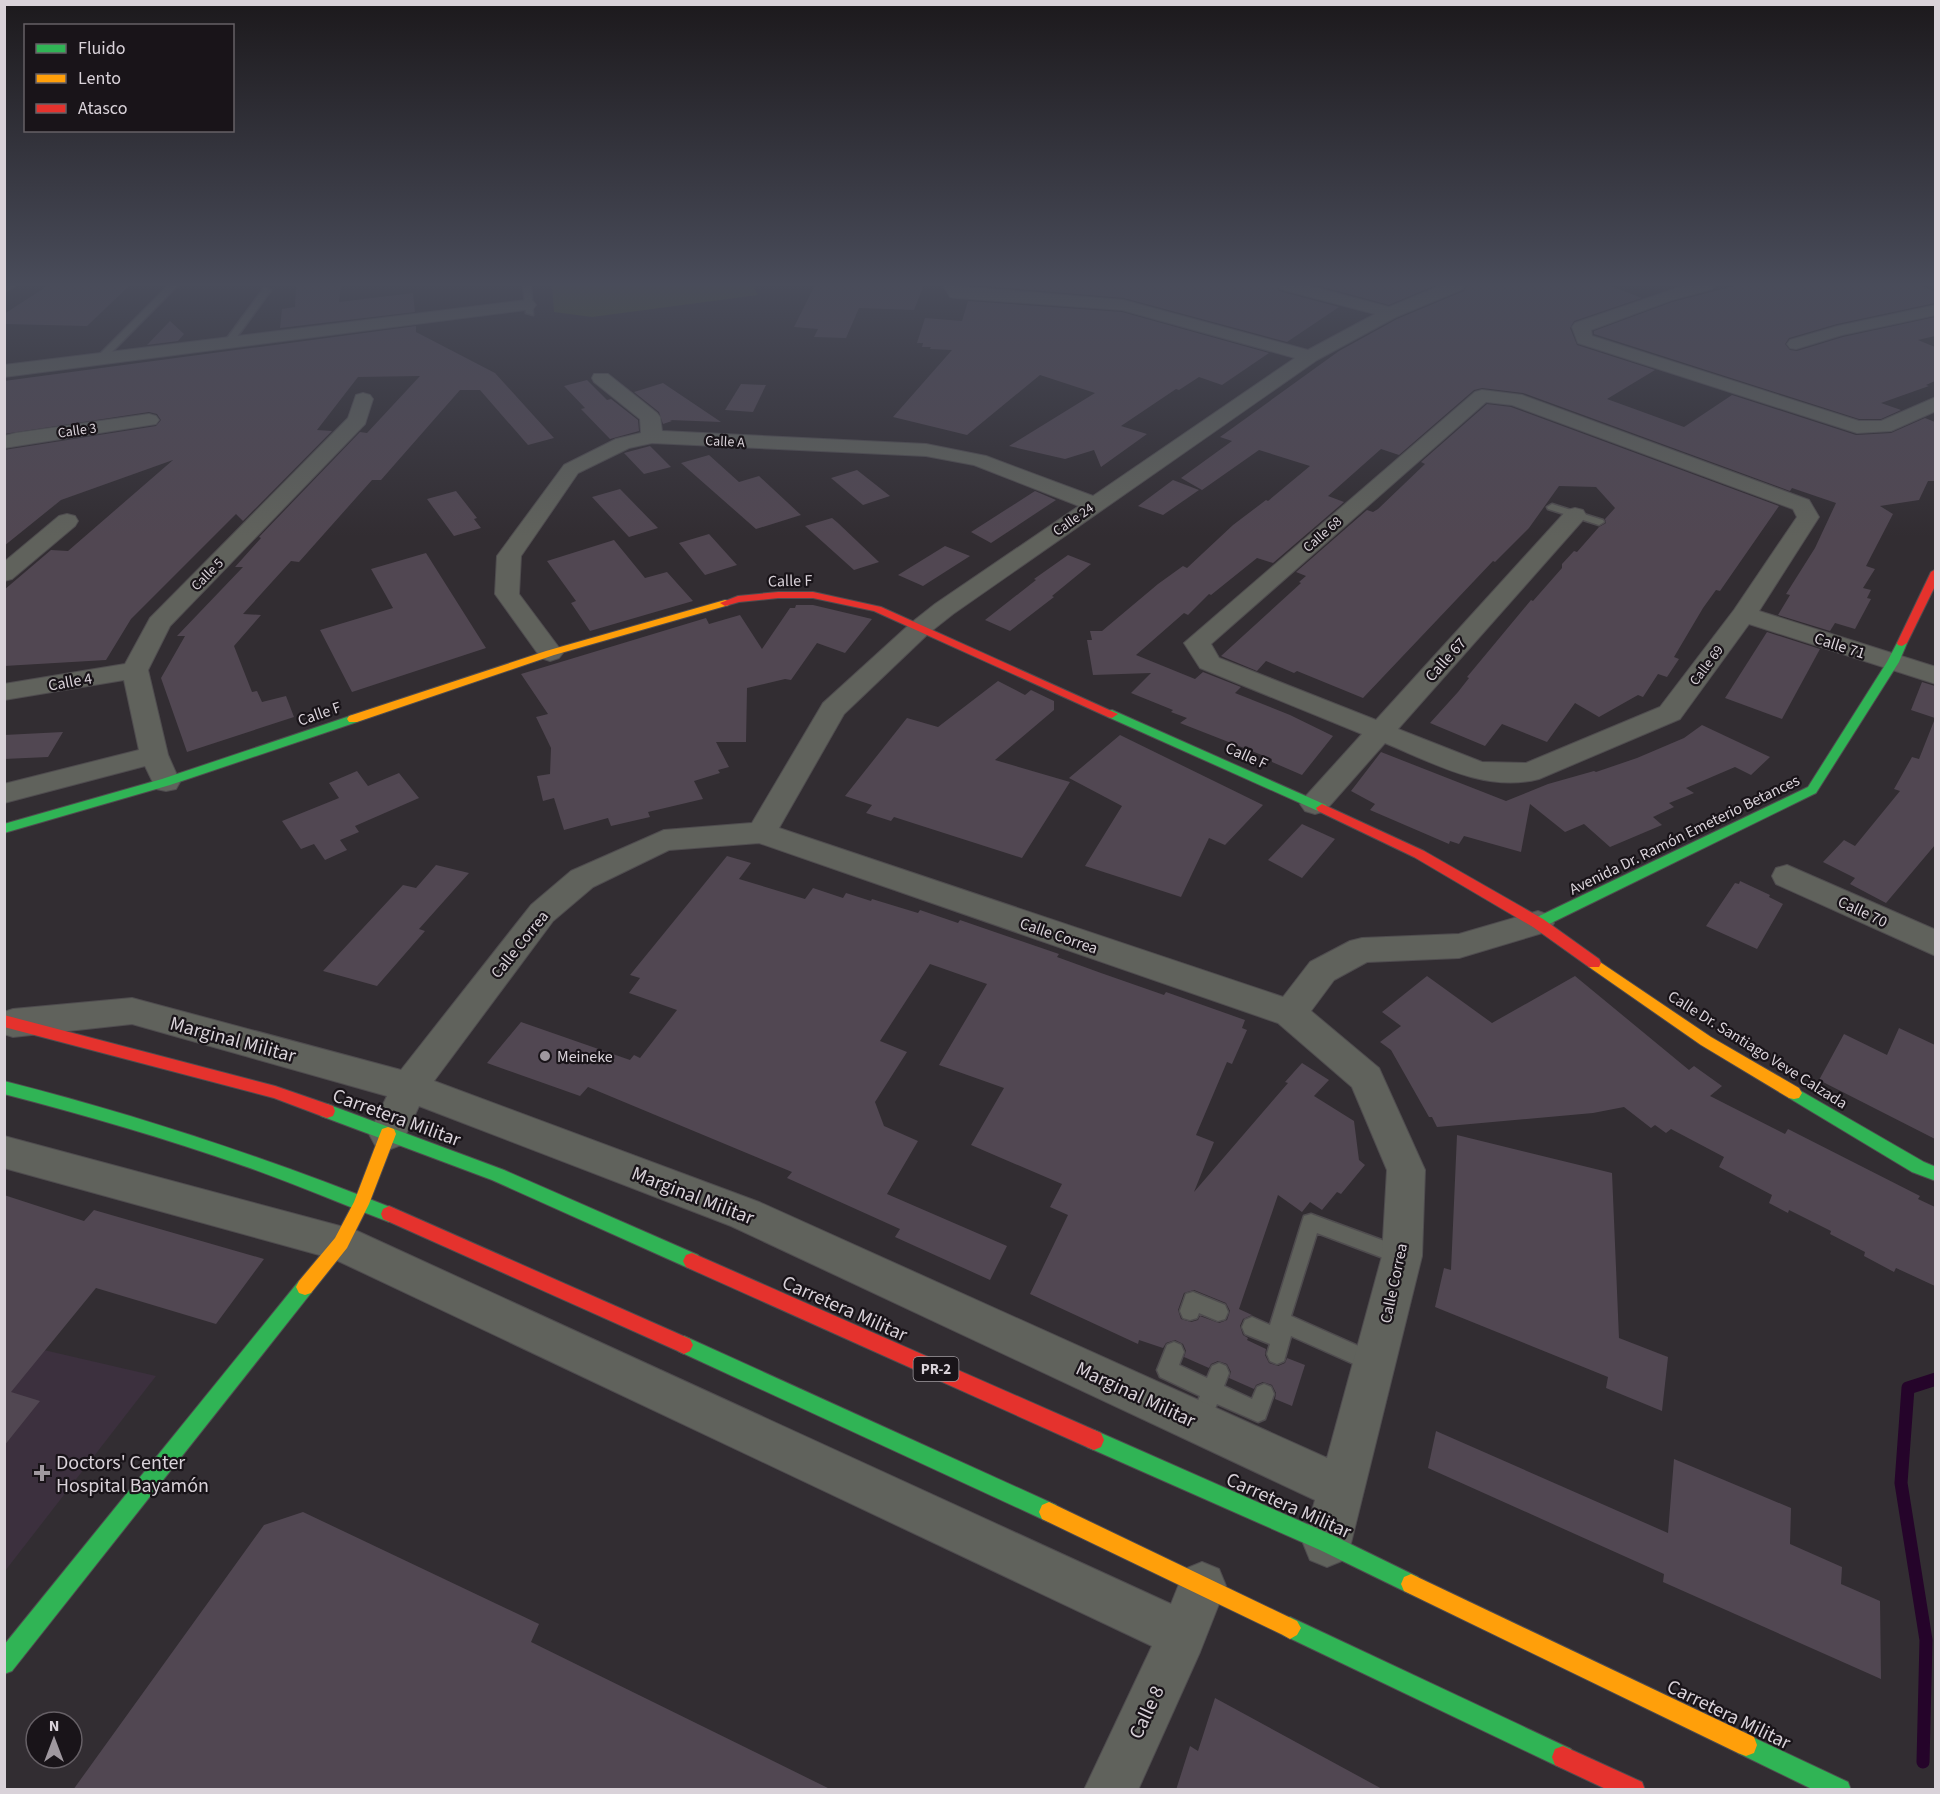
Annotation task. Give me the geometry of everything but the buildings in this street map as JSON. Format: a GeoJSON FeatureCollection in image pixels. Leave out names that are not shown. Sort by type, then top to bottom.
{"type":"FeatureCollection","features":[{"type":"Feature","properties":{"kind":"street"},"geometry":{"type":"LineString","coordinates":[[4,371],[22,369]]}},
{"type":"Feature","properties":{"kind":"street","name":"Calle 24"},"geometry":{"type":"LineString","coordinates":[[761,833],[833,709],[920,628],[1094,504],[1291,369]]}},
{"type":"Feature","properties":{"kind":"street"},"geometry":{"type":"LineString","coordinates":[[1675,369],[1857,428],[1884,427],[1935,403]]}},
{"type":"Feature","properties":{"kind":"street"},"geometry":{"type":"LineString","coordinates":[[601,378],[650,417],[652,437]]}},
{"type":"Feature","properties":{"kind":"street","name":"Calle 68"},"geometry":{"type":"LineString","coordinates":[[1379,731],[1209,663],[1197,643],[1482,396],[1515,399],[1635,443]]}},
{"type":"Feature","properties":{"kind":"street","name":"Calle 5"},"geometry":{"type":"LineString","coordinates":[[135,670],[159,623],[358,420],[363,399]]}},
{"type":"Feature","properties":{"kind":"street","name":"Calle 3"},"geometry":{"type":"LineString","coordinates":[[4,442],[149,420]]}},
{"type":"Feature","properties":{"kind":"street","name":"Calle A"},"geometry":{"type":"LineString","coordinates":[[550,653],[507,594],[510,556],[571,469],[624,443],[652,437],[926,450],[979,460],[1094,504]]}},
{"type":"Feature","properties":{"kind":"street","name":"Calle 69"},"geometry":{"type":"LineString","coordinates":[[1379,731],[1479,771],[1529,772],[1670,713],[1744,614],[1808,517],[1802,505],[1635,443]]}},
{"type":"Feature","properties":{"kind":"street","name":"Calle 67"},"geometry":{"type":"LineString","coordinates":[[1316,804],[1379,731],[1575,515]]}},
{"type":"Feature","properties":{"kind":"street"},"geometry":{"type":"LineString","coordinates":[[4,574],[67,521]]}},
{"type":"Feature","properties":{"kind":"street","name":"Avenida Dr. Ramón Emeterio Betances"},"geometry":{"type":"LineString","coordinates":[[1538,923],[1812,790],[1893,662],[1935,572]]}},
{"type":"Feature","properties":{"kind":"street","name":"Calle F"},"geometry":{"type":"LineString","coordinates":[[4,830],[166,782],[550,653],[738,598],[813,595],[877,609],[1316,804],[1419,854],[1538,923]]}},
{"type":"Feature","properties":{"kind":"street","name":"Calle 71"},"geometry":{"type":"LineString","coordinates":[[1744,614],[1935,676]]}},
{"type":"Feature","properties":{"kind":"street"},"geometry":{"type":"LineString","coordinates":[[135,670],[154,755],[166,782]]}},
{"type":"Feature","properties":{"kind":"street","name":"Calle 4"},"geometry":{"type":"LineString","coordinates":[[4,692],[135,670]]}},
{"type":"Feature","properties":{"kind":"street"},"geometry":{"type":"LineString","coordinates":[[4,794],[154,755]]}},
{"type":"Feature","properties":{"kind":"street","name":"Calle Correa"},"geometry":{"type":"LineString","coordinates":[[388,1134],[409,1087],[542,913],[582,879],[664,840],[761,833],[1290,1013],[1366,1078],[1406,1170],[1402,1256],[1327,1543]]}},
{"type":"Feature","properties":{"kind":"street","name":"Calle 70"},"geometry":{"type":"LineString","coordinates":[[1787,876],[1933,939]]}},
{"type":"Feature","properties":{"kind":"street"},"geometry":{"type":"LineString","coordinates":[[1290,1013],[1322,971],[1362,950],[1459,946],[1538,923]]}},
{"type":"Feature","properties":{"kind":"street","name":"Calle Dr. Santiago Veve Calzada"},"geometry":{"type":"LineString","coordinates":[[1538,923],[1706,1041],[1918,1167],[1935,1174]]}},
{"type":"Feature","properties":{"kind":"street","name":"Marginal Militar"},"geometry":{"type":"LineString","coordinates":[[9,1022],[132,1011],[409,1087],[745,1214],[1210,1396],[1341,1488]]}},
{"type":"Feature","properties":{"kind":"street","name":"Carretera Militar"},"geometry":{"type":"LineString","coordinates":[[9,1022],[275,1092],[498,1175],[1327,1543],[1840,1790]]}},
{"type":"Feature","properties":{"kind":"street"},"geometry":{"type":"LineString","coordinates":[[4,1087],[70,1101],[232,1152],[491,1256],[1160,1563],[1202,1586],[1634,1790]]}},
{"type":"Feature","properties":{"kind":"street"},"geometry":{"type":"LineString","coordinates":[[4,1662],[340,1243],[362,1204],[388,1134]]}},
{"type":"Feature","properties":{"kind":"street"},"geometry":{"type":"LineString","coordinates":[[4,1152],[340,1243],[1183,1635]]}},
{"type":"Feature","properties":{"kind":"street","name":"Calle 8"},"geometry":{"type":"LineString","coordinates":[[1110,1790],[1183,1635],[1202,1586]]}},
{"type":"Feature","properties":{"kind":"lane"},"geometry":{"type":"LineString","coordinates":[[1279,1338],[1311,1222],[1402,1256]]}},
{"type":"Feature","properties":{"kind":"lane"},"geometry":{"type":"LineString","coordinates":[[1190,1311],[1193,1301],[1218,1312]]}},
{"type":"Feature","properties":{"kind":"lane"},"geometry":{"type":"LineString","coordinates":[[1252,1327],[1279,1338],[1374,1363]]}},
{"type":"Feature","properties":{"kind":"lane"},"geometry":{"type":"LineString","coordinates":[[1174,1352],[1167,1370],[1210,1396],[1258,1412],[1264,1394]]}},
{"type":"Feature","properties":{"kind":"shaded area","name":"Doctors' Center Hospital Bayamón"},"geometry":{"type":"Polygon","coordinates":[[[5,1341],[156,1376],[5,1571],[5,1341]]]}},
{"type":"Feature","properties":{"kind":"waterway"},"geometry":{"type":"LineString","coordinates":[[1923,1762],[1926,1640],[1901,1483],[1908,1388],[1936,1379]]}},
{"type":"Feature","properties":{"kind":"traffic: fast"},"geometry":{"type":"LineString","coordinates":[[1538,923],[1812,790],[1893,662],[1902,643]]}},
{"type":"Feature","properties":{"kind":"traffic: fast"},"geometry":{"type":"LineString","coordinates":[[1112,714],[1322,808]]}},
{"type":"Feature","properties":{"kind":"traffic: fast"},"geometry":{"type":"LineString","coordinates":[[4,829],[166,782],[353,719]]}},
{"type":"Feature","properties":{"kind":"traffic: fast"},"geometry":{"type":"LineString","coordinates":[[4,1087],[102,1113],[199,1143],[389,1214]]}},
{"type":"Feature","properties":{"kind":"traffic: fast"},"geometry":{"type":"LineString","coordinates":[[1794,1093],[1918,1167],[1936,1174]]}},
{"type":"Feature","properties":{"kind":"traffic: fast"},"geometry":{"type":"LineString","coordinates":[[327,1111],[498,1175],[692,1261]]}},
{"type":"Feature","properties":{"kind":"traffic: fast"},"geometry":{"type":"LineString","coordinates":[[4,1663],[305,1287]]}},
{"type":"Feature","properties":{"kind":"traffic: fast"},"geometry":{"type":"LineString","coordinates":[[684,1345],[1049,1512]]}},
{"type":"Feature","properties":{"kind":"traffic: fast"},"geometry":{"type":"LineString","coordinates":[[1094,1440],[1327,1543],[1411,1584]]}},
{"type":"Feature","properties":{"kind":"traffic: fast"},"geometry":{"type":"LineString","coordinates":[[1290,1628],[1563,1757]]}},
{"type":"Feature","properties":{"kind":"traffic: fast"},"geometry":{"type":"LineString","coordinates":[[1746,1745],[1840,1790]]}},
{"type":"Feature","properties":{"kind":"traffic: slow"},"geometry":{"type":"LineString","coordinates":[[353,719],[550,653],[725,603]]}},
{"type":"Feature","properties":{"kind":"traffic: slow"},"geometry":{"type":"LineString","coordinates":[[1594,963],[1706,1041],[1794,1093]]}},
{"type":"Feature","properties":{"kind":"traffic: slow"},"geometry":{"type":"LineString","coordinates":[[305,1287],[341,1243],[361,1204],[388,1134]]}},
{"type":"Feature","properties":{"kind":"traffic: slow"},"geometry":{"type":"LineString","coordinates":[[1049,1512],[1290,1628]]}},
{"type":"Feature","properties":{"kind":"traffic: slow"},"geometry":{"type":"LineString","coordinates":[[1411,1584],[1746,1745]]}},
{"type":"Feature","properties":{"kind":"traffic: jam"},"geometry":{"type":"LineString","coordinates":[[1902,643],[1936,572]]}},
{"type":"Feature","properties":{"kind":"traffic: jam"},"geometry":{"type":"LineString","coordinates":[[725,603],[738,599],[778,595],[813,595],[877,609],[1112,714]]}},
{"type":"Feature","properties":{"kind":"traffic: jam"},"geometry":{"type":"LineString","coordinates":[[1322,808],[1419,854],[1538,923],[1594,963]]}},
{"type":"Feature","properties":{"kind":"traffic: jam"},"geometry":{"type":"LineString","coordinates":[[4,1021],[275,1092],[327,1111]]}},
{"type":"Feature","properties":{"kind":"traffic: jam"},"geometry":{"type":"LineString","coordinates":[[389,1214],[684,1345]]}},
{"type":"Feature","properties":{"kind":"traffic: jam"},"geometry":{"type":"LineString","coordinates":[[692,1261],[1094,1440]]}},
{"type":"Feature","properties":{"kind":"traffic: jam"},"geometry":{"type":"LineString","coordinates":[[1563,1757],[1634,1790]]}},
{"type":"Feature","properties":{"kind":"place","name":"Meineke"},"geometry":{"type":"Point","coordinates":[545,1056]}},
{"type":"Feature","properties":{"kind":"place","name":"Doctors' Center Hospital Bayamón"},"geometry":{"type":"Point","coordinates":[42,1473]}}]}
